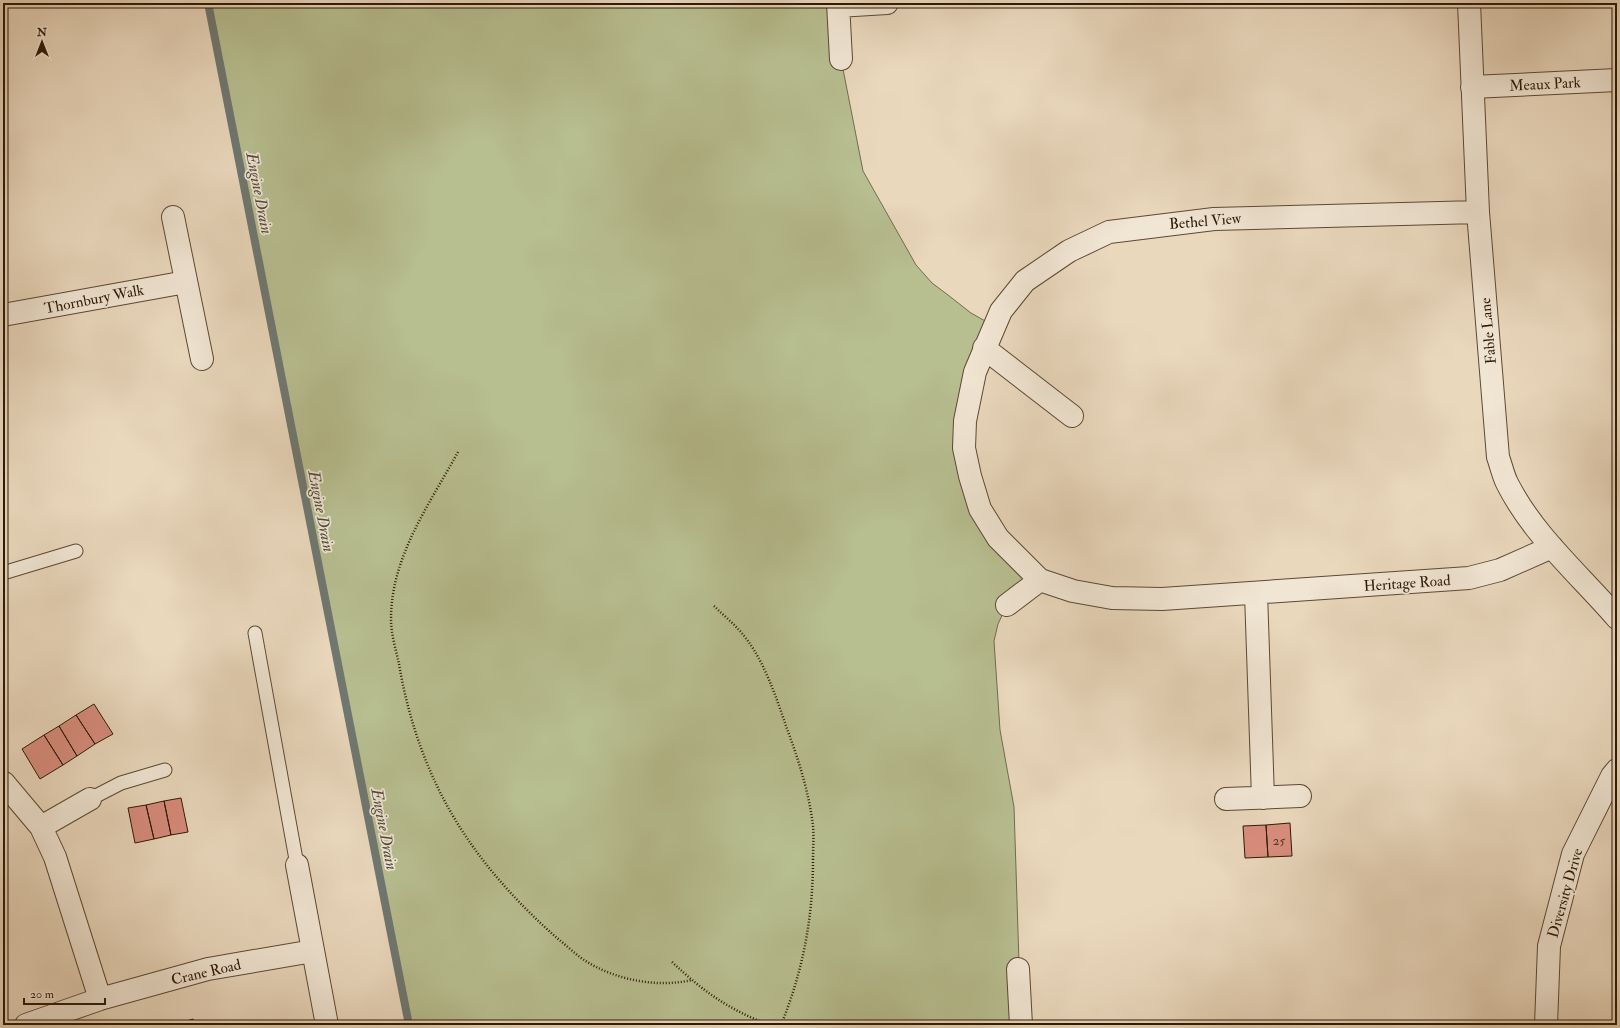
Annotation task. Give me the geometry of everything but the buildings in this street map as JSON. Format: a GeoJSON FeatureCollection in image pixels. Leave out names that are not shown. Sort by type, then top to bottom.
{"type":"FeatureCollection","features":[{"type":"Feature","properties":{"kind":"street"},"geometry":{"type":"LineString","coordinates":[[841,59],[838,4],[887,3]]}},
{"type":"Feature","properties":{"kind":"street","name":"Fable Lane"},"geometry":{"type":"LineString","coordinates":[[1469,3],[1478,212],[1498,457],[1506,481],[1521,508],[1552,547],[1617,618]]}},
{"type":"Feature","properties":{"kind":"street","name":"Meaux Park"},"geometry":{"type":"LineString","coordinates":[[1472,87],[1617,80]]}},
{"type":"Feature","properties":{"kind":"street","name":"Bethel View"},"geometry":{"type":"LineString","coordinates":[[1040,580],[998,538],[980,509],[970,476],[964,448],[965,421],[975,372],[1001,311],[1025,282],[1069,251],[1109,232],[1214,219],[1478,212]]}},
{"type":"Feature","properties":{"kind":"street"},"geometry":{"type":"LineString","coordinates":[[173,217],[202,359]]}},
{"type":"Feature","properties":{"kind":"street","name":"Thornbury Walk"},"geometry":{"type":"LineString","coordinates":[[3,315],[186,282]]}},
{"type":"Feature","properties":{"kind":"street"},"geometry":{"type":"LineString","coordinates":[[984,348],[1072,416]]}},
{"type":"Feature","properties":{"kind":"street","name":"Heritage Road"},"geometry":{"type":"LineString","coordinates":[[1040,580],[1073,591],[1112,598],[1162,599],[1256,593],[1469,578],[1500,570],[1552,547]]}},
{"type":"Feature","properties":{"kind":"street"},"geometry":{"type":"LineString","coordinates":[[1007,606],[1040,580]]}},
{"type":"Feature","properties":{"kind":"street"},"geometry":{"type":"LineString","coordinates":[[1256,593],[1263,798]]}},
{"type":"Feature","properties":{"kind":"street","name":"Diversity Drive"},"geometry":{"type":"LineString","coordinates":[[1546,1025],[1550,946],[1573,854],[1612,776],[1617,770]]}},
{"type":"Feature","properties":{"kind":"street"},"geometry":{"type":"LineString","coordinates":[[4,783],[41,828],[55,857],[100,999]]}},
{"type":"Feature","properties":{"kind":"street"},"geometry":{"type":"LineString","coordinates":[[1226,799],[1300,796]]}},
{"type":"Feature","properties":{"kind":"street"},"geometry":{"type":"LineString","coordinates":[[41,828],[90,799]]}},
{"type":"Feature","properties":{"kind":"street"},"geometry":{"type":"LineString","coordinates":[[297,865],[327,1025]]}},
{"type":"Feature","properties":{"kind":"street","name":"Crane Road"},"geometry":{"type":"LineString","coordinates":[[26,1025],[100,999],[208,969],[313,951]]}},
{"type":"Feature","properties":{"kind":"street"},"geometry":{"type":"LineString","coordinates":[[1018,970],[1021,1025]]}},
{"type":"Feature","properties":{"kind":"lane"},"geometry":{"type":"LineString","coordinates":[[3,573],[76,551]]}},
{"type":"Feature","properties":{"kind":"lane"},"geometry":{"type":"LineString","coordinates":[[255,633],[297,865]]}},
{"type":"Feature","properties":{"kind":"lane"},"geometry":{"type":"LineString","coordinates":[[90,799],[121,782],[165,770]]}},
{"type":"Feature","properties":{"kind":"path"},"geometry":{"type":"LineString","coordinates":[[458,452],[416,528],[402,558],[392,588],[391,621],[401,678],[416,734],[438,788],[470,841],[498,880],[539,922],[584,960],[610,973],[646,982],[673,984],[692,980]]}},
{"type":"Feature","properties":{"kind":"path"},"geometry":{"type":"LineString","coordinates":[[714,606],[740,632],[752,647],[774,691],[803,774],[813,826],[813,874],[809,925],[801,970],[792,997],[780,1025]]}},
{"type":"Feature","properties":{"kind":"path"},"geometry":{"type":"LineString","coordinates":[[672,962],[722,1004],[769,1025]]}},
{"type":"Feature","properties":{"kind":"green space"},"geometry":{"type":"Polygon","coordinates":[[[208,3],[838,3],[841,59],[863,171],[916,265],[932,283],[971,313],[994,326],[965,421],[980,509],[1040,580],[1007,605],[998,624],[994,641],[1000,730],[1014,807],[1021,1025],[409,1025],[208,3]]]}},
{"type":"Feature","properties":{"kind":"waterway","name":"Engine Drain"},"geometry":{"type":"LineString","coordinates":[[208,3],[409,1025]]}}]}
